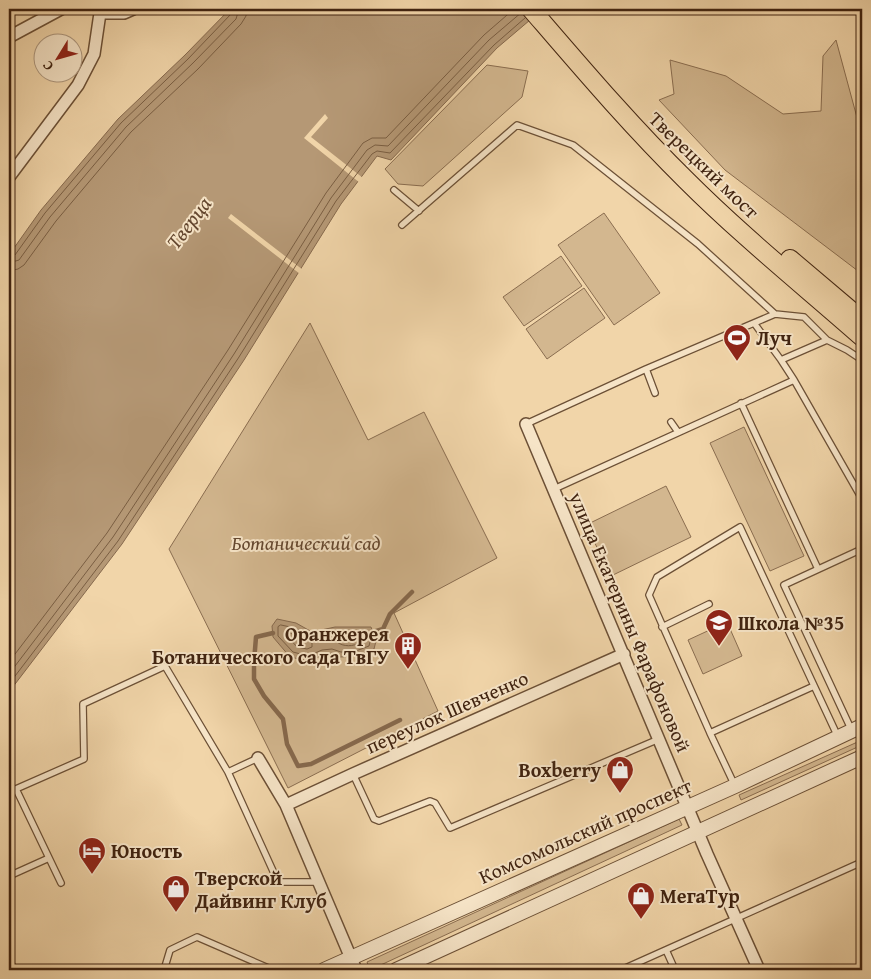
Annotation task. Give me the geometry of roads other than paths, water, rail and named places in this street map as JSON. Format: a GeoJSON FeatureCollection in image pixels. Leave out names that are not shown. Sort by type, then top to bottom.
{"type":"FeatureCollection","features":[{"type":"Feature","properties":{"kind":"main road","name":"Тверецкий мост"},"geometry":{"type":"LineString","coordinates":[[531,9],[612,102],[687,182],[741,232],[862,337]]}},
{"type":"Feature","properties":{"kind":"main road","name":"Тверецкий мост"},"geometry":{"type":"LineString","coordinates":[[546,9],[628,102],[694,171],[752,226],[862,320]]}},
{"type":"Feature","properties":{"kind":"street"},"geometry":{"type":"LineString","coordinates":[[9,37],[61,9]]}},
{"type":"Feature","properties":{"kind":"street"},"geometry":{"type":"LineString","coordinates":[[9,177],[78,85],[94,54],[97,11],[124,13],[133,9]]}},
{"type":"Feature","properties":{"kind":"street","name":"улица Екатерины Фарафоновой"},"geometry":{"type":"LineString","coordinates":[[526,424],[697,832],[759,970]]}},
{"type":"Feature","properties":{"kind":"street","name":"переулок Шевченко"},"geometry":{"type":"LineString","coordinates":[[286,805],[624,654]]}},
{"type":"Feature","properties":{"kind":"street","name":"Комсомольский проспект"},"geometry":{"type":"LineString","coordinates":[[324,970],[354,964],[857,728]]}},
{"type":"Feature","properties":{"kind":"street"},"geometry":{"type":"LineString","coordinates":[[396,970],[862,757]]}},
{"type":"Feature","properties":{"kind":"street"},"geometry":{"type":"LineString","coordinates":[[258,758],[286,805],[354,964]]}},
{"type":"Feature","properties":{"kind":"lane"},"geometry":{"type":"LineString","coordinates":[[402,225],[517,125],[573,145],[698,244],[775,314]]}},
{"type":"Feature","properties":{"kind":"lane"},"geometry":{"type":"LineString","coordinates":[[394,190],[419,211]]}},
{"type":"Feature","properties":{"kind":"lane"},"geometry":{"type":"LineString","coordinates":[[526,424],[646,369],[775,314],[804,317],[827,340],[862,360]]}},
{"type":"Feature","properties":{"kind":"lane"},"geometry":{"type":"LineString","coordinates":[[754,323],[794,380],[862,499]]}},
{"type":"Feature","properties":{"kind":"lane"},"geometry":{"type":"LineString","coordinates":[[781,360],[827,340]]}},
{"type":"Feature","properties":{"kind":"lane"},"geometry":{"type":"LineString","coordinates":[[646,369],[655,393]]}},
{"type":"Feature","properties":{"kind":"lane"},"geometry":{"type":"LineString","coordinates":[[554,489],[794,380]]}},
{"type":"Feature","properties":{"kind":"lane"},"geometry":{"type":"LineString","coordinates":[[741,403],[818,569]]}},
{"type":"Feature","properties":{"kind":"lane"},"geometry":{"type":"LineString","coordinates":[[671,422],[678,432]]}},
{"type":"Feature","properties":{"kind":"lane"},"geometry":{"type":"LineString","coordinates":[[735,786],[662,627],[649,594],[657,578],[740,527],[838,737]]}},
{"type":"Feature","properties":{"kind":"lane"},"geometry":{"type":"LineString","coordinates":[[857,728],[784,585],[862,549]]}},
{"type":"Feature","properties":{"kind":"lane"},"geometry":{"type":"LineString","coordinates":[[662,627],[709,604]]}},
{"type":"Feature","properties":{"kind":"lane"},"geometry":{"type":"LineString","coordinates":[[9,792],[84,759],[83,704],[165,666],[228,772],[278,882],[319,882]]}},
{"type":"Feature","properties":{"kind":"lane"},"geometry":{"type":"LineString","coordinates":[[710,733],[814,686]]}},
{"type":"Feature","properties":{"kind":"lane"},"geometry":{"type":"LineString","coordinates":[[353,774],[374,819],[379,821],[430,801],[434,803],[450,828],[659,739]]}},
{"type":"Feature","properties":{"kind":"lane"},"geometry":{"type":"LineString","coordinates":[[228,772],[258,758]]}},
{"type":"Feature","properties":{"kind":"lane"},"geometry":{"type":"LineString","coordinates":[[16,789],[61,883]]}},
{"type":"Feature","properties":{"kind":"lane"},"geometry":{"type":"LineString","coordinates":[[9,876],[49,858]]}},
{"type":"Feature","properties":{"kind":"lane"},"geometry":{"type":"LineString","coordinates":[[621,970],[862,862]]}},
{"type":"Feature","properties":{"kind":"lane"},"geometry":{"type":"LineString","coordinates":[[164,970],[170,950],[197,937],[273,970]]}},
{"type":"Feature","properties":{"kind":"lane"},"geometry":{"type":"LineString","coordinates":[[666,950],[675,970]]}},
{"type":"Feature","properties":{"kind":"lane"},"geometry":{"type":"LineString","coordinates":[[9,959],[14,970]]}},
{"type":"Feature","properties":{"kind":"water","name":"Тверца"},"geometry":{"type":"Polygon","coordinates":[[[230,9],[543,9],[497,48],[391,160],[377,156],[341,204],[244,360],[122,544],[9,692],[9,255],[41,210],[118,119],[230,9]]]}},
{"type":"Feature","properties":{"kind":"water"},"geometry":{"type":"Polygon","coordinates":[[[277,619],[296,623],[312,632],[335,627],[371,627],[376,641],[374,649],[357,656],[340,657],[333,653],[309,661],[290,657],[273,637],[272,626],[277,619]]]}},
{"type":"Feature","properties":{"kind":"waterway"},"geometry":{"type":"LineString","coordinates":[[373,632],[383,629],[390,614],[412,592]]}},
{"type":"Feature","properties":{"kind":"waterway"},"geometry":{"type":"LineString","coordinates":[[273,633],[256,637],[254,679],[264,696],[283,719],[287,744],[298,766],[311,764],[400,720]]}},
{"type":"Feature","properties":{"kind":"place","name":"Луч"},"geometry":{"type":"Point","coordinates":[737,362]}},
{"type":"Feature","properties":{"kind":"place","name":"Школа №35"},"geometry":{"type":"Point","coordinates":[719,647]}},
{"type":"Feature","properties":{"kind":"place","name":"Оранжерея Ботанического сада ТвГУ"},"geometry":{"type":"Point","coordinates":[408,670]}},
{"type":"Feature","properties":{"kind":"place","name":"Boxberry"},"geometry":{"type":"Point","coordinates":[620,794]}},
{"type":"Feature","properties":{"kind":"place","name":"Юность"},"geometry":{"type":"Point","coordinates":[92,875]}},
{"type":"Feature","properties":{"kind":"place","name":"Тверской Дайвинг Клуб"},"geometry":{"type":"Point","coordinates":[176,913]}},
{"type":"Feature","properties":{"kind":"place","name":"МегаТур"},"geometry":{"type":"Point","coordinates":[641,920]}},
{"type":"Feature","properties":{"kind":"park label","name":"Ботанический сад"},"geometry":{"type":"Point","coordinates":[306,543]}}]}
